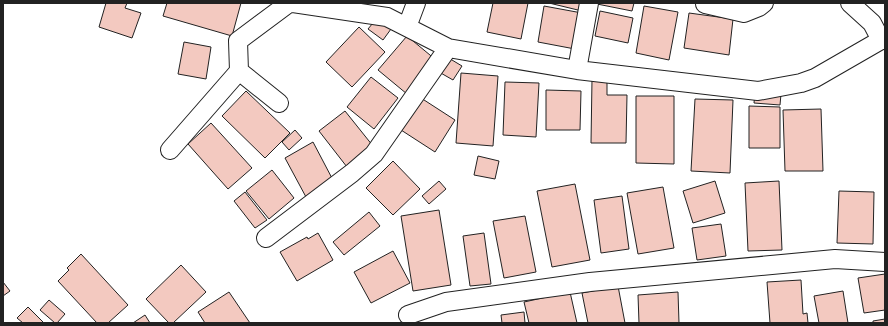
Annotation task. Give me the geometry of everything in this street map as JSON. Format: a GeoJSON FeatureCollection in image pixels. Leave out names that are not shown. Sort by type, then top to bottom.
{"type":"FeatureCollection","features":[{"type":"Feature","properties":{"kind":"street"},"geometry":{"type":"LineString","coordinates":[[170,150],[239,71],[238,41],[289,3]]}},
{"type":"Feature","properties":{"kind":"street"},"geometry":{"type":"LineString","coordinates":[[293,3],[388,17],[448,48],[578,70],[758,91],[801,83],[815,78],[883,40],[872,23],[850,3]]}},
{"type":"Feature","properties":{"kind":"street"},"geometry":{"type":"LineString","coordinates":[[407,27],[416,3]]}},
{"type":"Feature","properties":{"kind":"street"},"geometry":{"type":"LineString","coordinates":[[578,70],[588,3]]}},
{"type":"Feature","properties":{"kind":"street"},"geometry":{"type":"LineString","coordinates":[[705,4],[744,13],[759,7],[764,3]]}},
{"type":"Feature","properties":{"kind":"street"},"geometry":{"type":"LineString","coordinates":[[266,238],[374,154],[448,48]]}},
{"type":"Feature","properties":{"kind":"street"},"geometry":{"type":"LineString","coordinates":[[239,71],[279,103]]}},
{"type":"Feature","properties":{"kind":"street"},"geometry":{"type":"LineString","coordinates":[[408,315],[446,302],[590,282],[835,260],[885,262]]}},
{"type":"Feature","properties":{"kind":"building"},"geometry":{"type":"Polygon","coordinates":[[[106,3],[127,3],[125,8],[141,13],[132,38],[99,27],[106,3]]]}},
{"type":"Feature","properties":{"kind":"building"},"geometry":{"type":"Polygon","coordinates":[[[167,3],[241,3],[232,36],[163,16],[167,3]]]}},
{"type":"Feature","properties":{"kind":"building"},"geometry":{"type":"Polygon","coordinates":[[[493,3],[528,3],[521,39],[487,32],[493,3]]]}},
{"type":"Feature","properties":{"kind":"building"},"geometry":{"type":"Polygon","coordinates":[[[549,3],[584,3],[582,11],[549,3]]]}},
{"type":"Feature","properties":{"kind":"building"},"geometry":{"type":"Polygon","coordinates":[[[597,3],[634,3],[632,11],[597,3]]]}},
{"type":"Feature","properties":{"kind":"building"},"geometry":{"type":"Polygon","coordinates":[[[544,6],[582,13],[575,49],[538,42],[544,6]]]}},
{"type":"Feature","properties":{"kind":"building"},"geometry":{"type":"Polygon","coordinates":[[[644,6],[678,12],[669,60],[636,53],[644,6]]]}},
{"type":"Feature","properties":{"kind":"building"},"geometry":{"type":"Polygon","coordinates":[[[600,11],[633,18],[628,43],[595,36],[600,11]]]}},
{"type":"Feature","properties":{"kind":"building"},"geometry":{"type":"Polygon","coordinates":[[[689,13],[733,19],[729,55],[684,48],[689,13]]]}},
{"type":"Feature","properties":{"kind":"building"},"geometry":{"type":"Polygon","coordinates":[[[377,18],[391,29],[383,40],[368,29],[377,18]]]}},
{"type":"Feature","properties":{"kind":"building"},"geometry":{"type":"Polygon","coordinates":[[[359,27],[385,52],[352,87],[326,62],[359,27]]]}},
{"type":"Feature","properties":{"kind":"building"},"geometry":{"type":"Polygon","coordinates":[[[407,36],[436,60],[407,94],[378,70],[407,36]]]}},
{"type":"Feature","properties":{"kind":"building"},"geometry":{"type":"Polygon","coordinates":[[[184,42],[211,47],[206,79],[178,74],[184,42]]]}},
{"type":"Feature","properties":{"kind":"building"},"geometry":{"type":"Polygon","coordinates":[[[447,57],[462,66],[453,80],[439,72],[447,57]]]}},
{"type":"Feature","properties":{"kind":"building"},"geometry":{"type":"Polygon","coordinates":[[[461,73],[498,76],[493,146],[456,143],[461,73]]]}},
{"type":"Feature","properties":{"kind":"building"},"geometry":{"type":"Polygon","coordinates":[[[371,77],[398,98],[374,129],[347,107],[371,77]]]}},
{"type":"Feature","properties":{"kind":"building"},"geometry":{"type":"Polygon","coordinates":[[[592,79],[607,79],[607,95],[627,95],[626,143],[591,143],[592,79]]]}},
{"type":"Feature","properties":{"kind":"building"},"geometry":{"type":"Polygon","coordinates":[[[505,82],[539,83],[536,137],[503,135],[505,82]]]}},
{"type":"Feature","properties":{"kind":"building"},"geometry":{"type":"Polygon","coordinates":[[[546,90],[581,91],[580,130],[546,130],[546,90]]]}},
{"type":"Feature","properties":{"kind":"building"},"geometry":{"type":"Polygon","coordinates":[[[246,91],[290,133],[265,158],[222,116],[246,91]]]}},
{"type":"Feature","properties":{"kind":"building"},"geometry":{"type":"Polygon","coordinates":[[[755,92],[781,94],[780,105],[754,103],[755,92]]]}},
{"type":"Feature","properties":{"kind":"building"},"geometry":{"type":"Polygon","coordinates":[[[636,96],[674,96],[674,164],[636,163],[636,96]]]}},
{"type":"Feature","properties":{"kind":"building"},"geometry":{"type":"Polygon","coordinates":[[[421,98],[455,120],[435,152],[401,130],[421,98]]]}},
{"type":"Feature","properties":{"kind":"building"},"geometry":{"type":"Polygon","coordinates":[[[695,99],[733,100],[730,173],[691,171],[695,99]]]}},
{"type":"Feature","properties":{"kind":"building"},"geometry":{"type":"Polygon","coordinates":[[[749,106],[780,107],[780,148],[749,148],[749,106]]]}},
{"type":"Feature","properties":{"kind":"building"},"geometry":{"type":"Polygon","coordinates":[[[821,109],[823,171],[785,171],[783,110],[821,109]]]}},
{"type":"Feature","properties":{"kind":"building"},"geometry":{"type":"Polygon","coordinates":[[[345,111],[373,146],[347,167],[319,131],[345,111]]]}},
{"type":"Feature","properties":{"kind":"building"},"geometry":{"type":"Polygon","coordinates":[[[211,123],[252,168],[228,189],[188,144],[211,123]]]}},
{"type":"Feature","properties":{"kind":"building"},"geometry":{"type":"Polygon","coordinates":[[[295,130],[302,138],[289,150],[282,142],[295,130]]]}},
{"type":"Feature","properties":{"kind":"building"},"geometry":{"type":"Polygon","coordinates":[[[313,142],[334,182],[306,197],[285,158],[313,142]]]}},
{"type":"Feature","properties":{"kind":"building"},"geometry":{"type":"Polygon","coordinates":[[[478,156],[499,161],[495,179],[474,175],[478,156]]]}},
{"type":"Feature","properties":{"kind":"building"},"geometry":{"type":"Polygon","coordinates":[[[393,161],[420,189],[393,215],[366,188],[393,161]]]}},
{"type":"Feature","properties":{"kind":"building"},"geometry":{"type":"Polygon","coordinates":[[[272,170],[294,198],[269,219],[246,191],[272,170]]]}},
{"type":"Feature","properties":{"kind":"building"},"geometry":{"type":"Polygon","coordinates":[[[439,181],[446,189],[429,204],[422,196],[439,181]]]}},
{"type":"Feature","properties":{"kind":"building"},"geometry":{"type":"Polygon","coordinates":[[[715,181],[725,213],[693,223],[683,191],[715,181]]]}},
{"type":"Feature","properties":{"kind":"building"},"geometry":{"type":"Polygon","coordinates":[[[779,181],[782,250],[748,251],[745,183],[779,181]]]}},
{"type":"Feature","properties":{"kind":"building"},"geometry":{"type":"Polygon","coordinates":[[[575,184],[590,260],[552,267],[537,191],[575,184]]]}},
{"type":"Feature","properties":{"kind":"building"},"geometry":{"type":"Polygon","coordinates":[[[663,187],[674,248],[638,254],[627,193],[663,187]]]}},
{"type":"Feature","properties":{"kind":"building"},"geometry":{"type":"Polygon","coordinates":[[[839,191],[874,192],[873,244],[837,243],[839,191]]]}},
{"type":"Feature","properties":{"kind":"building"},"geometry":{"type":"Polygon","coordinates":[[[245,192],[267,220],[255,228],[234,201],[245,192]]]}},
{"type":"Feature","properties":{"kind":"building"},"geometry":{"type":"Polygon","coordinates":[[[622,196],[629,249],[601,253],[594,200],[622,196]]]}},
{"type":"Feature","properties":{"kind":"building"},"geometry":{"type":"Polygon","coordinates":[[[439,210],[451,285],[413,291],[401,216],[439,210]]]}},
{"type":"Feature","properties":{"kind":"building"},"geometry":{"type":"Polygon","coordinates":[[[369,212],[380,226],[344,255],[333,242],[369,212]]]}},
{"type":"Feature","properties":{"kind":"building"},"geometry":{"type":"Polygon","coordinates":[[[525,216],[536,272],[504,278],[493,221],[525,216]]]}},
{"type":"Feature","properties":{"kind":"building"},"geometry":{"type":"Polygon","coordinates":[[[721,224],[726,256],[697,260],[692,228],[721,224]]]}},
{"type":"Feature","properties":{"kind":"building"},"geometry":{"type":"Polygon","coordinates":[[[318,233],[333,260],[297,281],[280,252],[307,237],[308,239],[318,233]]]}},
{"type":"Feature","properties":{"kind":"building"},"geometry":{"type":"Polygon","coordinates":[[[484,233],[491,284],[470,286],[463,236],[484,233]]]}},
{"type":"Feature","properties":{"kind":"building"},"geometry":{"type":"Polygon","coordinates":[[[393,251],[410,283],[371,303],[354,272],[393,251]]]}},
{"type":"Feature","properties":{"kind":"building"},"geometry":{"type":"Polygon","coordinates":[[[81,254],[128,305],[108,323],[97,323],[58,281],[69,270],[67,268],[81,254]]]}},
{"type":"Feature","properties":{"kind":"building"},"geometry":{"type":"Polygon","coordinates":[[[181,265],[206,292],[173,323],[169,323],[146,299],[181,265]]]}},
{"type":"Feature","properties":{"kind":"building"},"geometry":{"type":"Polygon","coordinates":[[[885,274],[885,310],[864,313],[858,278],[885,274]]]}},
{"type":"Feature","properties":{"kind":"building"},"geometry":{"type":"Polygon","coordinates":[[[801,280],[803,314],[807,313],[808,323],[770,323],[767,282],[801,280]]]}},
{"type":"Feature","properties":{"kind":"building"},"geometry":{"type":"Polygon","coordinates":[[[3,282],[10,291],[3,296],[3,282]]]}},
{"type":"Feature","properties":{"kind":"building"},"geometry":{"type":"Polygon","coordinates":[[[618,286],[625,323],[588,323],[582,293],[618,286]]]}},
{"type":"Feature","properties":{"kind":"building"},"geometry":{"type":"Polygon","coordinates":[[[843,291],[848,323],[819,323],[814,296],[843,291]]]}},
{"type":"Feature","properties":{"kind":"building"},"geometry":{"type":"Polygon","coordinates":[[[229,292],[250,323],[205,323],[198,312],[229,292]]]}},
{"type":"Feature","properties":{"kind":"building"},"geometry":{"type":"Polygon","coordinates":[[[570,292],[577,323],[529,323],[524,302],[570,292]]]}},
{"type":"Feature","properties":{"kind":"building"},"geometry":{"type":"Polygon","coordinates":[[[678,292],[679,323],[639,323],[638,295],[678,292]]]}},
{"type":"Feature","properties":{"kind":"building"},"geometry":{"type":"Polygon","coordinates":[[[49,300],[65,314],[57,323],[55,323],[40,310],[49,300]]]}},
{"type":"Feature","properties":{"kind":"building"},"geometry":{"type":"Polygon","coordinates":[[[28,307],[44,323],[23,323],[17,318],[28,307]]]}},
{"type":"Feature","properties":{"kind":"building"},"geometry":{"type":"Polygon","coordinates":[[[524,312],[525,323],[502,323],[501,315],[524,312]]]}},
{"type":"Feature","properties":{"kind":"building"},"geometry":{"type":"Polygon","coordinates":[[[145,315],[150,323],[133,323],[145,315]]]}},
{"type":"Feature","properties":{"kind":"building"},"geometry":{"type":"Polygon","coordinates":[[[885,319],[885,323],[873,323],[873,321],[885,319]]]}}]}
